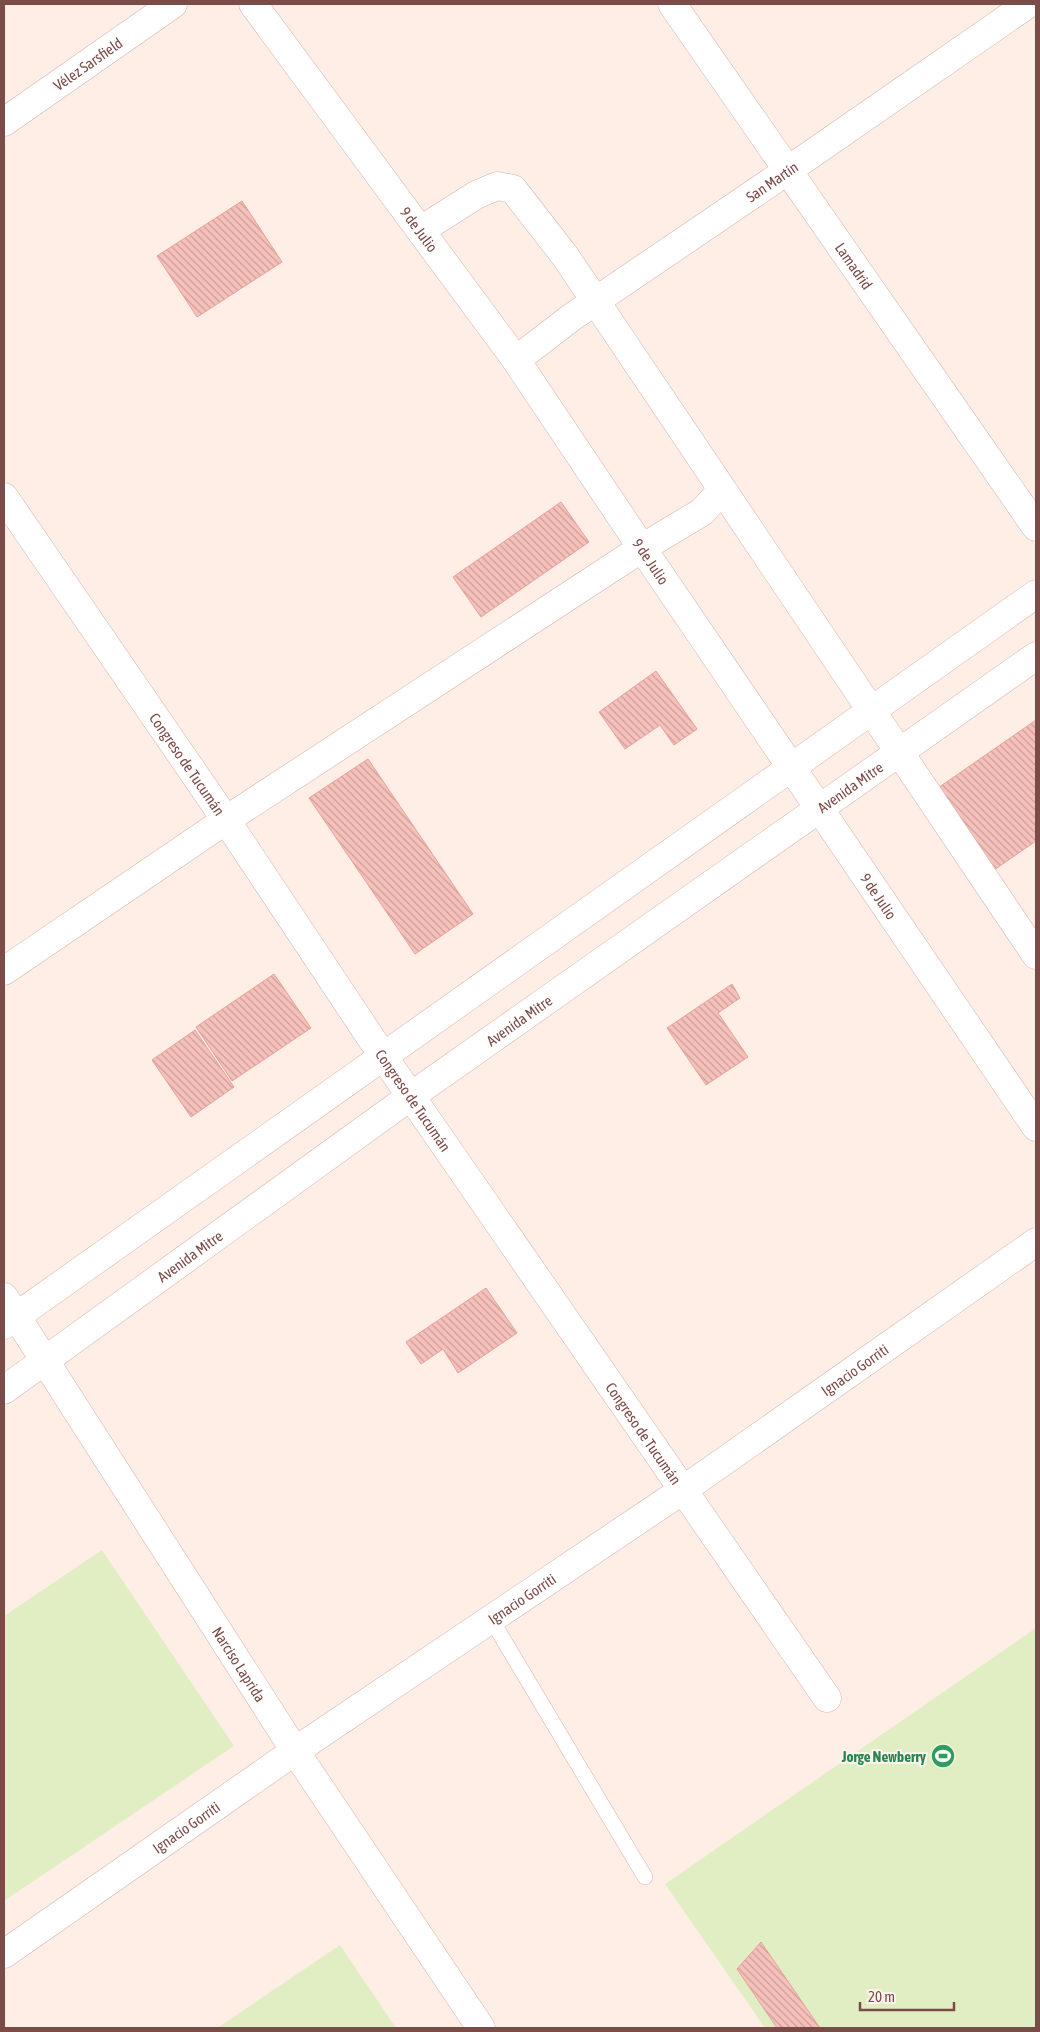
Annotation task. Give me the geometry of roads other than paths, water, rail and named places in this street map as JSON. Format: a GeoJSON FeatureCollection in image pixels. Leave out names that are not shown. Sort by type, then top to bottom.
{"type":"FeatureCollection","features":[{"type":"Feature","properties":{"kind":"street","name":"Vélez Sarsfield"},"geometry":{"type":"LineString","coordinates":[[4,122],[173,4]]}},
{"type":"Feature","properties":{"kind":"street","name":"9 de Julio"},"geometry":{"type":"LineString","coordinates":[[253,4],[516,360],[1036,1127]]}},
{"type":"Feature","properties":{"kind":"street","name":"Lamadrid"},"geometry":{"type":"LineString","coordinates":[[672,4],[1036,527]]}},
{"type":"Feature","properties":{"kind":"street","name":"San Martín"},"geometry":{"type":"LineString","coordinates":[[516,360],[595,301],[788,171],[1028,4]]}},
{"type":"Feature","properties":{"kind":"street"},"geometry":{"type":"LineString","coordinates":[[421,230],[476,194],[497,186],[513,189],[565,256],[1036,955]]}},
{"type":"Feature","properties":{"kind":"street"},"geometry":{"type":"LineString","coordinates":[[4,972],[226,820],[642,548],[702,512],[722,490]]}},
{"type":"Feature","properties":{"kind":"street","name":"Congreso de Tucumán"},"geometry":{"type":"LineString","coordinates":[[4,498],[226,820],[383,1056],[827,1698]]}},
{"type":"Feature","properties":{"kind":"street"},"geometry":{"type":"LineString","coordinates":[[8,1312],[383,1056],[1036,594]]}},
{"type":"Feature","properties":{"kind":"street","name":"Avenida Mitre"},"geometry":{"type":"LineString","coordinates":[[4,1390],[411,1096],[1036,656]]}},
{"type":"Feature","properties":{"kind":"street","name":"Ignacio Gorriti"},"geometry":{"type":"LineString","coordinates":[[4,1954],[295,1751],[683,1490],[1036,1242]]}},
{"type":"Feature","properties":{"kind":"street","name":"Narciso Laprida"},"geometry":{"type":"LineString","coordinates":[[8,1312],[44,1362],[295,1751],[481,2028]]}},
{"type":"Feature","properties":{"kind":"lane"},"geometry":{"type":"LineString","coordinates":[[491,1620],[645,1877]]}},
{"type":"Feature","properties":{"kind":"place","name":"Jorge Newberry"},"geometry":{"type":"Point","coordinates":[943,1756]}}]}
